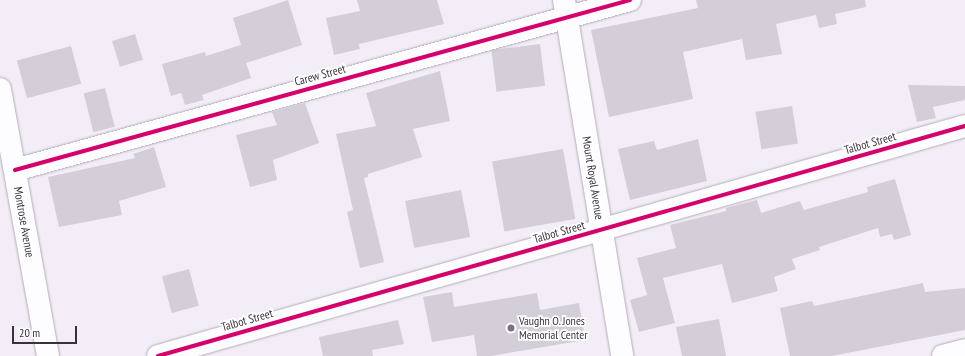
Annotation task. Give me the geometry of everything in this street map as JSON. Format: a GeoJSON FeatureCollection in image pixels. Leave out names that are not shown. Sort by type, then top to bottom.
{"type":"FeatureCollection","features":[{"type":"Feature","properties":{"kind":"street","name":"Carew Street"},"geometry":{"type":"LineString","coordinates":[[15,170],[566,10],[630,0]]}},
{"type":"Feature","properties":{"kind":"street","name":"Mount Royal Avenue"},"geometry":{"type":"LineString","coordinates":[[566,10],[622,356]]}},
{"type":"Feature","properties":{"kind":"street","name":"Montrose Avenue"},"geometry":{"type":"LineString","coordinates":[[0,89],[48,356]]}},
{"type":"Feature","properties":{"kind":"street","name":"Talbot Street"},"geometry":{"type":"LineString","coordinates":[[158,356],[965,126]]}},
{"type":"Feature","properties":{"kind":"street"},"geometry":{"type":"LineString","coordinates":[[943,356],[965,350]]}},
{"type":"Feature","properties":{"kind":"building"},"geometry":{"type":"Polygon","coordinates":[[[288,0],[302,45],[246,63],[251,78],[202,95],[204,100],[185,105],[181,93],[171,96],[162,64],[205,52],[206,56],[241,45],[233,18],[288,0]]]}},
{"type":"Feature","properties":{"kind":"building"},"geometry":{"type":"Polygon","coordinates":[[[357,0],[437,0],[444,24],[359,44],[360,49],[334,55],[326,18],[360,11],[357,0]]]}},
{"type":"Feature","properties":{"kind":"building"},"geometry":{"type":"Polygon","coordinates":[[[696,0],[865,0],[866,7],[835,14],[837,24],[819,28],[816,15],[776,24],[782,54],[746,60],[742,39],[683,52],[693,99],[609,117],[591,30],[698,8],[696,0]]]}},
{"type":"Feature","properties":{"kind":"building"},"geometry":{"type":"Polygon","coordinates":[[[135,34],[143,60],[120,67],[112,41],[135,34]]]}},
{"type":"Feature","properties":{"kind":"building"},"geometry":{"type":"Polygon","coordinates":[[[540,44],[545,86],[496,92],[491,50],[540,44]]]}},
{"type":"Feature","properties":{"kind":"building"},"geometry":{"type":"Polygon","coordinates":[[[71,46],[81,84],[27,98],[17,60],[71,46]]]}},
{"type":"Feature","properties":{"kind":"building"},"geometry":{"type":"Polygon","coordinates":[[[440,71],[450,121],[413,129],[422,157],[368,174],[368,177],[364,178],[384,262],[360,268],[347,212],[353,210],[336,134],[376,126],[366,93],[440,71]]]}},
{"type":"Feature","properties":{"kind":"building"},"geometry":{"type":"Polygon","coordinates":[[[908,85],[965,86],[965,100],[933,107],[936,118],[917,122],[908,85]]]}},
{"type":"Feature","properties":{"kind":"building"},"geometry":{"type":"Polygon","coordinates":[[[105,88],[115,127],[93,132],[84,93],[105,88]]]}},
{"type":"Feature","properties":{"kind":"building"},"geometry":{"type":"Polygon","coordinates":[[[305,103],[319,143],[273,160],[277,180],[250,187],[236,135],[277,125],[272,112],[305,103]]]}},
{"type":"Feature","properties":{"kind":"building"},"geometry":{"type":"Polygon","coordinates":[[[792,106],[798,144],[761,149],[755,112],[792,106]]]}},
{"type":"Feature","properties":{"kind":"building"},"geometry":{"type":"Polygon","coordinates":[[[698,139],[707,181],[630,200],[618,149],[654,141],[657,150],[698,139]]]}},
{"type":"Feature","properties":{"kind":"building"},"geometry":{"type":"Polygon","coordinates":[[[154,147],[166,187],[119,201],[122,215],[59,227],[48,177],[135,158],[133,154],[154,147]]]}},
{"type":"Feature","properties":{"kind":"building"},"geometry":{"type":"Polygon","coordinates":[[[563,149],[575,219],[504,231],[492,162],[563,149]]]}},
{"type":"Feature","properties":{"kind":"building"},"geometry":{"type":"Polygon","coordinates":[[[895,179],[911,235],[894,240],[892,234],[880,237],[878,228],[819,247],[820,250],[792,259],[796,269],[774,277],[778,291],[732,303],[722,264],[663,278],[675,323],[639,332],[630,300],[647,295],[637,258],[676,248],[670,225],[726,211],[726,208],[757,200],[761,213],[800,201],[804,210],[868,192],[867,187],[895,179]]]}},
{"type":"Feature","properties":{"kind":"building"},"geometry":{"type":"Polygon","coordinates":[[[461,190],[470,237],[414,248],[405,201],[461,190]]]}},
{"type":"Feature","properties":{"kind":"building"},"geometry":{"type":"Polygon","coordinates":[[[189,269],[199,306],[172,313],[162,276],[189,269]]]}},
{"type":"Feature","properties":{"kind":"building"},"geometry":{"type":"Polygon","coordinates":[[[923,283],[925,292],[965,288],[965,330],[832,356],[790,356],[780,308],[812,301],[814,306],[923,283]]]}},
{"type":"Feature","properties":{"kind":"building"},"geometry":{"type":"Polygon","coordinates":[[[452,292],[454,307],[537,293],[540,310],[579,303],[585,340],[491,356],[477,356],[474,335],[432,342],[423,297],[452,292]]]}},
{"type":"Feature","properties":{"kind":"building"},"geometry":{"type":"Polygon","coordinates":[[[719,319],[726,356],[682,356],[676,327],[719,319]]]}},
{"type":"Feature","properties":{"kind":"building"},"geometry":{"type":"Polygon","coordinates":[[[398,320],[404,344],[372,350],[373,356],[323,356],[319,337],[398,320]]]}},
{"type":"Feature","properties":{"kind":"cycle path"},"geometry":{"type":"LineString","coordinates":[[15,170],[630,0]]}},
{"type":"Feature","properties":{"kind":"cycle path"},"geometry":{"type":"LineString","coordinates":[[158,356],[965,126]]}},
{"type":"Feature","properties":{"kind":"place","name":"Vaughn O. Jones Memorial Center"},"geometry":{"type":"Point","coordinates":[511,328]}}]}
